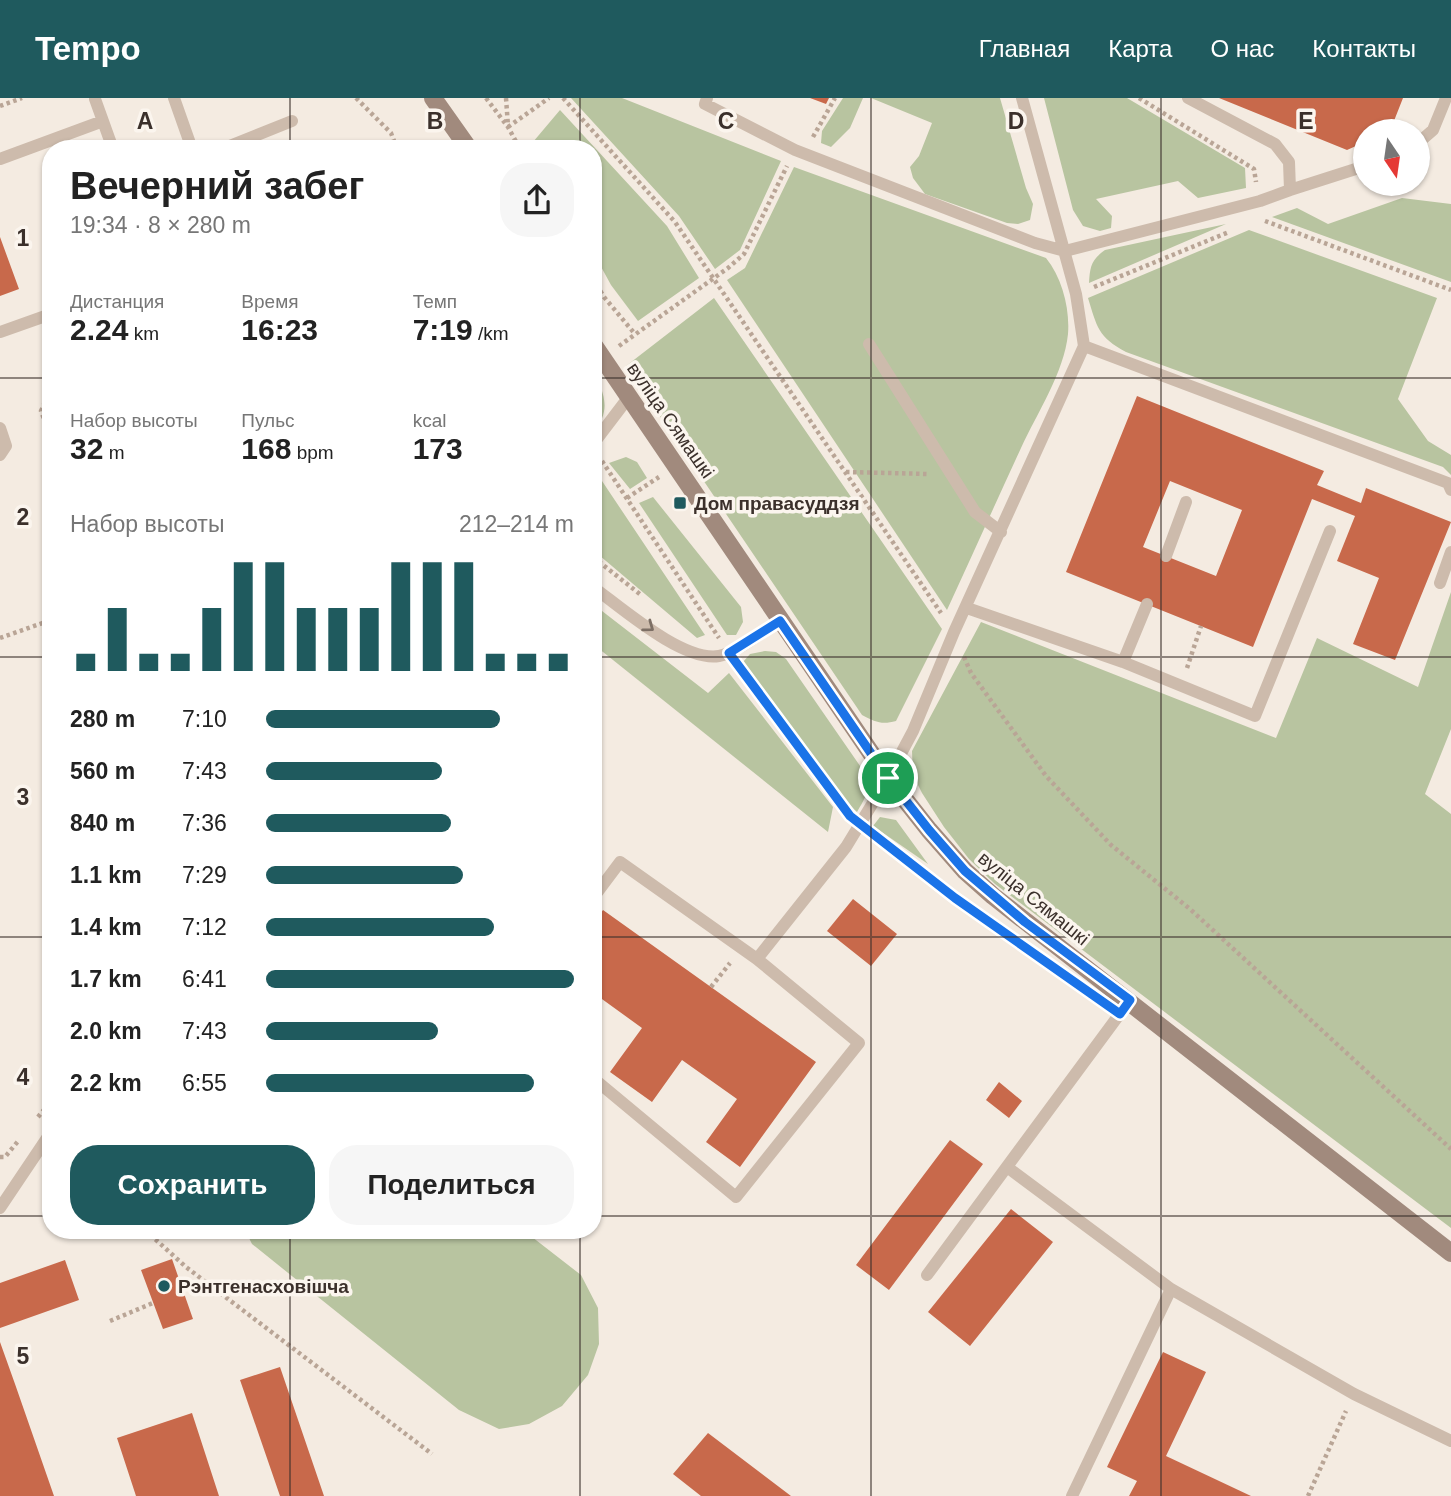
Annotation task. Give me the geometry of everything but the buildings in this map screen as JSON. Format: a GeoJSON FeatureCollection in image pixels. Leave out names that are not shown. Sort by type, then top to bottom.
{"type":"FeatureCollection","features":[{"type":"Feature","properties":{"kind":"street"},"geometry":{"type":"LineString","coordinates":[[433,98],[463,140]]}},
{"type":"Feature","properties":{"kind":"street","name":"вуліца Сямашкі"},"geometry":{"type":"LineString","coordinates":[[602,358],[888,778],[965,871],[1025,922],[1130,1000],[1451,1253]]}},
{"type":"Feature","properties":{"kind":"lane"},"geometry":{"type":"LineString","coordinates":[[96,98],[110,140]]}},
{"type":"Feature","properties":{"kind":"lane"},"geometry":{"type":"LineString","coordinates":[[174,98],[189,140]]}},
{"type":"Feature","properties":{"kind":"lane"},"geometry":{"type":"LineString","coordinates":[[707,98],[705,104],[799,151],[1035,243],[1065,251],[1260,201],[1353,170]]}},
{"type":"Feature","properties":{"kind":"lane"},"geometry":{"type":"LineString","coordinates":[[757,959],[846,847],[888,778],[913,731],[954,632],[1084,346],[1076,294],[1023,98]]}},
{"type":"Feature","properties":{"kind":"lane"},"geometry":{"type":"LineString","coordinates":[[1188,98],[1275,144],[1289,162],[1290,190]]}},
{"type":"Feature","properties":{"kind":"lane"},"geometry":{"type":"LineString","coordinates":[[1430,133],[1446,98]]}},
{"type":"Feature","properties":{"kind":"lane"},"geometry":{"type":"LineString","coordinates":[[62,140],[103,121]]}},
{"type":"Feature","properties":{"kind":"lane"},"geometry":{"type":"LineString","coordinates":[[244,140],[292,121]]}},
{"type":"Feature","properties":{"kind":"lane"},"geometry":{"type":"LineString","coordinates":[[0,159],[42,147]]}},
{"type":"Feature","properties":{"kind":"lane"},"geometry":{"type":"LineString","coordinates":[[0,332],[42,317]]}},
{"type":"Feature","properties":{"kind":"lane"},"geometry":{"type":"LineString","coordinates":[[869,344],[975,512],[1001,533]]}},
{"type":"Feature","properties":{"kind":"lane"},"geometry":{"type":"LineString","coordinates":[[1084,346],[1448,483],[1451,491]]}},
{"type":"Feature","properties":{"kind":"lane"},"geometry":{"type":"LineString","coordinates":[[602,432],[628,398]]}},
{"type":"Feature","properties":{"kind":"lane"},"geometry":{"type":"LineString","coordinates":[[0,428],[6,446],[0,456]]}},
{"type":"Feature","properties":{"kind":"lane"},"geometry":{"type":"LineString","coordinates":[[1166,556],[1186,502]]}},
{"type":"Feature","properties":{"kind":"lane"},"geometry":{"type":"LineString","coordinates":[[967,608],[1123,662],[1255,716],[1330,531]]}},
{"type":"Feature","properties":{"kind":"lane"},"geometry":{"type":"LineString","coordinates":[[1440,583],[1451,552]]}},
{"type":"Feature","properties":{"kind":"lane"},"geometry":{"type":"LineString","coordinates":[[602,593],[674,645],[718,657],[780,621]]}},
{"type":"Feature","properties":{"kind":"lane"},"geometry":{"type":"LineString","coordinates":[[1123,662],[1147,604]]}},
{"type":"Feature","properties":{"kind":"lane"},"geometry":{"type":"LineString","coordinates":[[602,886],[620,862],[757,959],[859,1043],[736,1197],[602,1085]]}},
{"type":"Feature","properties":{"kind":"lane"},"geometry":{"type":"LineString","coordinates":[[928,1275],[1130,1000]]}},
{"type":"Feature","properties":{"kind":"lane"},"geometry":{"type":"LineString","coordinates":[[0,1208],[42,1145]]}},
{"type":"Feature","properties":{"kind":"lane"},"geometry":{"type":"LineString","coordinates":[[1007,1167],[1171,1289],[1354,1394],[1451,1441]]}},
{"type":"Feature","properties":{"kind":"lane"},"geometry":{"type":"LineString","coordinates":[[1072,1496],[1171,1289]]}},
{"type":"Feature","properties":{"kind":"path"},"geometry":{"type":"LineString","coordinates":[[0,106],[22,98]]}},
{"type":"Feature","properties":{"kind":"path"},"geometry":{"type":"LineString","coordinates":[[356,98],[391,133],[394,140]]}},
{"type":"Feature","properties":{"kind":"path"},"geometry":{"type":"LineString","coordinates":[[486,98],[515,140]]}},
{"type":"Feature","properties":{"kind":"path"},"geometry":{"type":"LineString","coordinates":[[506,98],[508,127]]}},
{"type":"Feature","properties":{"kind":"path"},"geometry":{"type":"LineString","coordinates":[[508,127],[548,98]]}},
{"type":"Feature","properties":{"kind":"path"},"geometry":{"type":"LineString","coordinates":[[563,98],[601,140]]}},
{"type":"Feature","properties":{"kind":"path"},"geometry":{"type":"LineString","coordinates":[[602,350],[635,334],[744,254],[799,151],[835,98]]}},
{"type":"Feature","properties":{"kind":"path"},"geometry":{"type":"LineString","coordinates":[[602,141],[675,222],[954,632],[971,674],[1046,776],[1111,845],[1190,909],[1451,1149]]}},
{"type":"Feature","properties":{"kind":"path"},"geometry":{"type":"LineString","coordinates":[[1076,294],[1234,229]]}},
{"type":"Feature","properties":{"kind":"path"},"geometry":{"type":"LineString","coordinates":[[602,294],[635,334]]}},
{"type":"Feature","properties":{"kind":"path"},"geometry":{"type":"LineString","coordinates":[[602,462],[729,653],[850,816],[977,914]]}},
{"type":"Feature","properties":{"kind":"path"},"geometry":{"type":"LineString","coordinates":[[845,472],[951,474]]}},
{"type":"Feature","properties":{"kind":"path"},"geometry":{"type":"LineString","coordinates":[[627,498],[661,476]]}},
{"type":"Feature","properties":{"kind":"path"},"geometry":{"type":"LineString","coordinates":[[0,638],[42,623]]}},
{"type":"Feature","properties":{"kind":"path"},"geometry":{"type":"LineString","coordinates":[[1182,686],[1201,626]]}},
{"type":"Feature","properties":{"kind":"path"},"geometry":{"type":"LineString","coordinates":[[155,1239],[186,1267],[432,1454]]}},
{"type":"Feature","properties":{"kind":"path"},"geometry":{"type":"LineString","coordinates":[[110,1321],[153,1303]]}},
{"type":"Feature","properties":{"kind":"path"},"geometry":{"type":"LineString","coordinates":[[1308,1496],[1347,1409],[1359,1415]]}},
{"type":"Feature","properties":{"kind":"green space"},"geometry":{"type":"Polygon","coordinates":[[[571,98],[622,98],[781,161],[740,250],[715,269],[679,216],[571,98]]]}},
{"type":"Feature","properties":{"kind":"green space"},"geometry":{"type":"Polygon","coordinates":[[[843,98],[863,98],[850,128],[831,147],[821,143],[822,131],[843,98]]]}},
{"type":"Feature","properties":{"kind":"green space"},"geometry":{"type":"Polygon","coordinates":[[[871,98],[1000,98],[1033,204],[1030,220],[1018,224],[1007,223],[925,194],[913,178],[910,167],[919,156],[932,123],[871,98]]]}},
{"type":"Feature","properties":{"kind":"green space"},"geometry":{"type":"Polygon","coordinates":[[[1044,98],[1127,98],[1245,168],[1246,188],[1198,198],[1178,181],[1096,199],[1112,216],[1111,228],[1100,231],[1083,226],[1073,210],[1044,98]]]}},
{"type":"Feature","properties":{"kind":"green space"},"geometry":{"type":"Polygon","coordinates":[[[560,110],[588,140],[535,140],[560,110]]]}},
{"type":"Feature","properties":{"kind":"green space"},"geometry":{"type":"Polygon","coordinates":[[[602,156],[667,226],[699,278],[638,321],[602,268],[602,156]]]}},
{"type":"Feature","properties":{"kind":"green space"},"geometry":{"type":"Polygon","coordinates":[[[794,167],[1046,258],[1061,284],[1066,304],[1068,334],[1061,363],[947,610],[727,280],[745,268],[794,167]]]}},
{"type":"Feature","properties":{"kind":"green space"},"geometry":{"type":"Polygon","coordinates":[[[1402,198],[1451,204],[1451,282],[1272,217],[1297,208],[1328,224],[1402,198]]]}},
{"type":"Feature","properties":{"kind":"green space"},"geometry":{"type":"Polygon","coordinates":[[[1226,224],[1089,283],[1092,264],[1105,250],[1226,224]]]}},
{"type":"Feature","properties":{"kind":"green space"},"geometry":{"type":"Polygon","coordinates":[[[1249,230],[1437,298],[1398,399],[1428,441],[1451,455],[1451,475],[1443,467],[1126,352],[1104,336],[1088,298],[1249,230]]]}},
{"type":"Feature","properties":{"kind":"green space"},"geometry":{"type":"Polygon","coordinates":[[[714,298],[942,629],[896,721],[879,722],[862,715],[626,366],[714,298]]]}},
{"type":"Feature","properties":{"kind":"green space"},"geometry":{"type":"Polygon","coordinates":[[[602,392],[603,395],[602,418],[602,392]]]}},
{"type":"Feature","properties":{"kind":"green space"},"geometry":{"type":"Polygon","coordinates":[[[626,457],[637,462],[647,478],[630,489],[609,463],[626,457]]]}},
{"type":"Feature","properties":{"kind":"green space"},"geometry":{"type":"Polygon","coordinates":[[[602,481],[705,635],[697,638],[602,558],[602,481]]]}},
{"type":"Feature","properties":{"kind":"green space"},"geometry":{"type":"Polygon","coordinates":[[[653,497],[741,607],[743,622],[736,635],[727,635],[639,503],[653,497]]]}},
{"type":"Feature","properties":{"kind":"green space"},"geometry":{"type":"Polygon","coordinates":[[[1451,592],[1451,729],[1425,794],[1451,814],[1451,1228],[995,884],[969,859],[922,793],[913,775],[912,751],[981,622],[1276,738],[1317,638],[1418,687],[1451,592]]]}},
{"type":"Feature","properties":{"kind":"green space"},"geometry":{"type":"Polygon","coordinates":[[[602,611],[708,693],[729,673],[833,807],[828,832],[602,651],[602,611]]]}},
{"type":"Feature","properties":{"kind":"green space"},"geometry":{"type":"Polygon","coordinates":[[[776,652],[786,659],[867,776],[867,790],[857,812],[841,797],[743,662],[750,654],[776,652]]]}},
{"type":"Feature","properties":{"kind":"green space"},"geometry":{"type":"Polygon","coordinates":[[[880,817],[896,820],[928,864],[873,826],[880,817]]]}},
{"type":"Feature","properties":{"kind":"green space"},"geometry":{"type":"Polygon","coordinates":[[[250,1239],[535,1239],[581,1275],[598,1308],[599,1344],[588,1375],[562,1406],[529,1424],[499,1429],[459,1410],[252,1244],[250,1239]]]}},
{"type":"Feature","properties":{"kind":"place","name":"Дом правасуддзя"},"geometry":{"type":"Point","coordinates":[680,503]}},
{"type":"Feature","properties":{"kind":"place","name":"Рэнтгенасховішча"},"geometry":{"type":"Point","coordinates":[164,1286]}},
{"type":"Feature","properties":{"kind":"route"},"geometry":{"type":"LineString","coordinates":[[780,621],[888,778],[965,871],[1025,922],[1130,1000],[1120,1014],[955,898],[850,816],[729,653],[780,621]]}}]}
